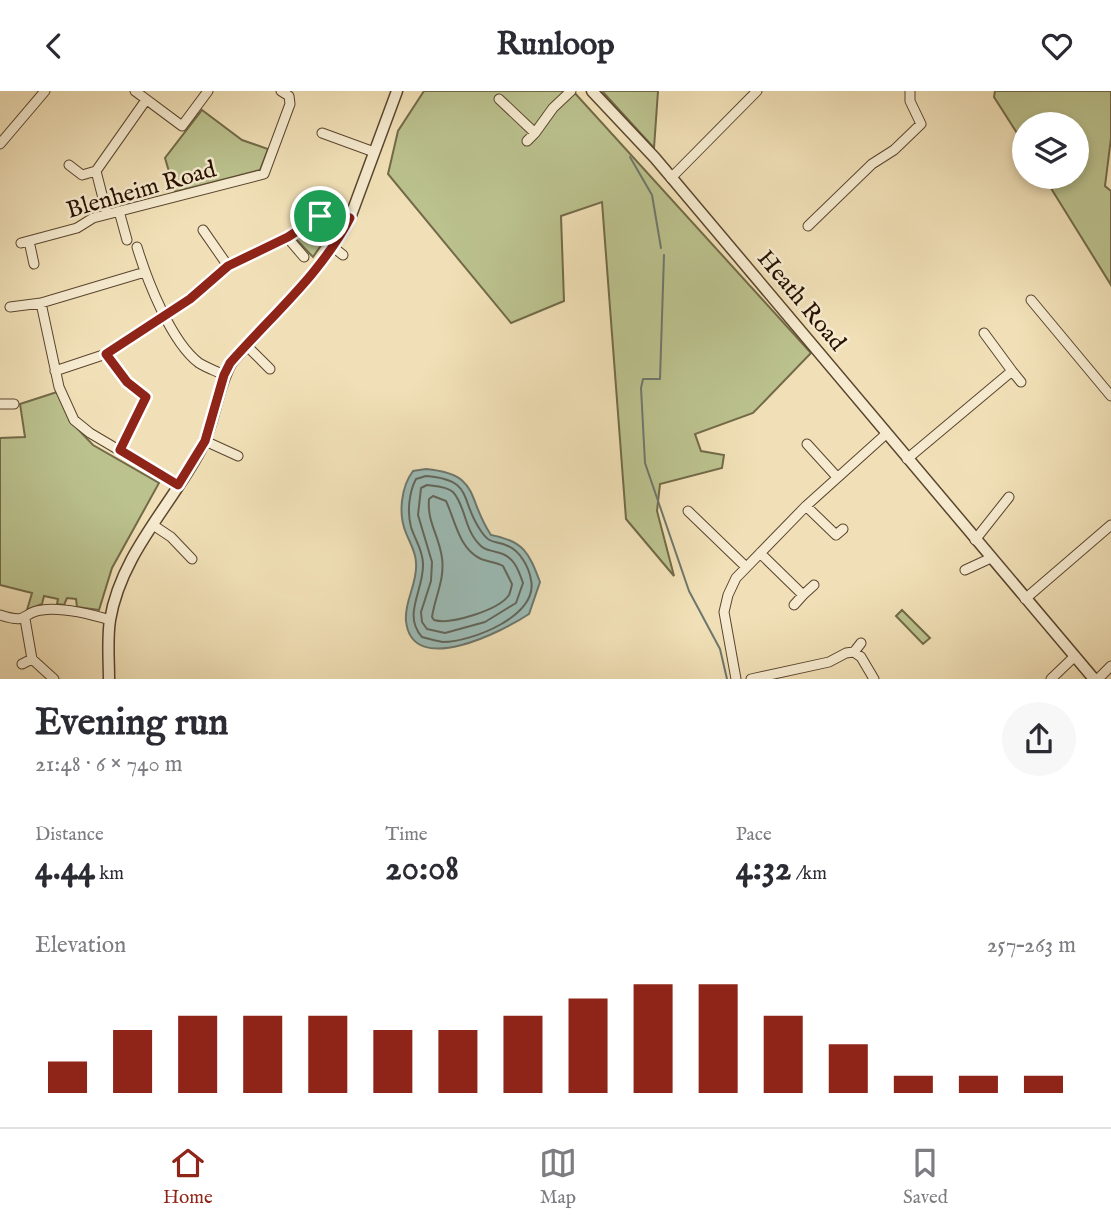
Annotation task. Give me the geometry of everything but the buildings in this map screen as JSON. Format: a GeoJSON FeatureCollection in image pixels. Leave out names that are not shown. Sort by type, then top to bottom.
{"type":"FeatureCollection","features":[{"type":"Feature","properties":{"kind":"street"},"geometry":{"type":"LineString","coordinates":[[0,145],[45,91]]}},
{"type":"Feature","properties":{"kind":"street"},"geometry":{"type":"LineString","coordinates":[[135,91],[182,126],[208,91]]}},
{"type":"Feature","properties":{"kind":"street","name":"Blenheim Road"},"geometry":{"type":"LineString","coordinates":[[34,264],[25,242],[76,228],[93,218],[107,214],[264,174],[290,104],[289,96],[281,91]]}},
{"type":"Feature","properties":{"kind":"street"},"geometry":{"type":"LineString","coordinates":[[527,141],[571,91]]}},
{"type":"Feature","properties":{"kind":"street","name":"Heath Road"},"geometry":{"type":"LineString","coordinates":[[592,91],[671,178],[1025,599],[1096,679]]}},
{"type":"Feature","properties":{"kind":"street"},"geometry":{"type":"LineString","coordinates":[[671,178],[757,91]]}},
{"type":"Feature","properties":{"kind":"street"},"geometry":{"type":"LineString","coordinates":[[807,226],[872,164],[924,126],[910,101],[910,91]]}},
{"type":"Feature","properties":{"kind":"street"},"geometry":{"type":"LineString","coordinates":[[109,679],[110,620],[118,589],[131,560],[205,441],[230,363],[298,292],[333,247],[350,218],[393,92]]}},
{"type":"Feature","properties":{"kind":"street"},"geometry":{"type":"LineString","coordinates":[[499,99],[515,117],[535,133]]}},
{"type":"Feature","properties":{"kind":"street"},"geometry":{"type":"LineString","coordinates":[[69,165],[82,175],[96,171],[146,100]]}},
{"type":"Feature","properties":{"kind":"street"},"geometry":{"type":"LineString","coordinates":[[322,133],[374,152]]}},
{"type":"Feature","properties":{"kind":"street"},"geometry":{"type":"LineString","coordinates":[[96,171],[107,214]]}},
{"type":"Feature","properties":{"kind":"street"},"geometry":{"type":"LineString","coordinates":[[119,211],[127,240]]}},
{"type":"Feature","properties":{"kind":"street"},"geometry":{"type":"LineString","coordinates":[[55,371],[106,354],[190,299],[228,266],[288,237],[320,216],[334,212],[350,218]]}},
{"type":"Feature","properties":{"kind":"street"},"geometry":{"type":"LineString","coordinates":[[203,230],[228,266]]}},
{"type":"Feature","properties":{"kind":"street"},"geometry":{"type":"LineString","coordinates":[[288,237],[304,257]]}},
{"type":"Feature","properties":{"kind":"street"},"geometry":{"type":"LineString","coordinates":[[137,247],[145,272],[166,316],[190,353],[200,363],[224,375]]}},
{"type":"Feature","properties":{"kind":"street"},"geometry":{"type":"LineString","coordinates":[[333,247],[343,255]]}},
{"type":"Feature","properties":{"kind":"street"},"geometry":{"type":"LineString","coordinates":[[10,307],[41,303],[145,272]]}},
{"type":"Feature","properties":{"kind":"street"},"geometry":{"type":"LineString","coordinates":[[1031,300],[1111,396]]}},
{"type":"Feature","properties":{"kind":"street"},"geometry":{"type":"LineString","coordinates":[[41,303],[59,387],[74,420],[90,433],[178,485]]}},
{"type":"Feature","properties":{"kind":"street"},"geometry":{"type":"LineString","coordinates":[[984,333],[1021,382]]}},
{"type":"Feature","properties":{"kind":"street"},"geometry":{"type":"LineString","coordinates":[[246,345],[270,369]]}},
{"type":"Feature","properties":{"kind":"street"},"geometry":{"type":"LineString","coordinates":[[106,354],[127,382],[146,397],[120,450]]}},
{"type":"Feature","properties":{"kind":"street"},"geometry":{"type":"LineString","coordinates":[[907,459],[1012,370]]}},
{"type":"Feature","properties":{"kind":"street"},"geometry":{"type":"LineString","coordinates":[[0,404],[14,404]]}},
{"type":"Feature","properties":{"kind":"street"},"geometry":{"type":"LineString","coordinates":[[736,679],[724,612],[736,578],[806,506],[886,434]]}},
{"type":"Feature","properties":{"kind":"street"},"geometry":{"type":"LineString","coordinates":[[205,441],[238,456]]}},
{"type":"Feature","properties":{"kind":"street"},"geometry":{"type":"LineString","coordinates":[[807,445],[837,477]]}},
{"type":"Feature","properties":{"kind":"street"},"geometry":{"type":"LineString","coordinates":[[975,540],[1009,497]]}},
{"type":"Feature","properties":{"kind":"street"},"geometry":{"type":"LineString","coordinates":[[806,506],[836,535]]}},
{"type":"Feature","properties":{"kind":"street"},"geometry":{"type":"LineString","coordinates":[[688,511],[746,568]]}},
{"type":"Feature","properties":{"kind":"street"},"geometry":{"type":"LineString","coordinates":[[153,524],[171,537],[192,559]]}},
{"type":"Feature","properties":{"kind":"street"},"geometry":{"type":"LineString","coordinates":[[1025,599],[1111,525]]}},
{"type":"Feature","properties":{"kind":"street"},"geometry":{"type":"LineString","coordinates":[[760,553],[803,595]]}},
{"type":"Feature","properties":{"kind":"street"},"geometry":{"type":"LineString","coordinates":[[965,570],[991,558]]}},
{"type":"Feature","properties":{"kind":"street"},"geometry":{"type":"LineString","coordinates":[[794,605],[814,585]]}},
{"type":"Feature","properties":{"kind":"street"},"geometry":{"type":"LineString","coordinates":[[0,615],[24,619],[40,609],[87,614],[110,620]]}},
{"type":"Feature","properties":{"kind":"street"},"geometry":{"type":"LineString","coordinates":[[24,619],[32,659],[54,679]]}},
{"type":"Feature","properties":{"kind":"street"},"geometry":{"type":"LineString","coordinates":[[853,652],[861,643]]}},
{"type":"Feature","properties":{"kind":"street"},"geometry":{"type":"LineString","coordinates":[[751,679],[800,674],[853,652],[861,657],[874,679]]}},
{"type":"Feature","properties":{"kind":"street"},"geometry":{"type":"LineString","coordinates":[[1051,679],[1075,656]]}},
{"type":"Feature","properties":{"kind":"street"},"geometry":{"type":"LineString","coordinates":[[22,664],[32,659]]}},
{"type":"Feature","properties":{"kind":"street"},"geometry":{"type":"LineString","coordinates":[[1096,679],[1111,666]]}},
{"type":"Feature","properties":{"kind":"green space"},"geometry":{"type":"Polygon","coordinates":[[[424,91],[573,91],[811,353],[753,413],[695,434],[701,451],[724,455],[722,468],[660,484],[657,511],[674,576],[626,519],[602,202],[561,216],[564,301],[511,323],[388,174],[398,131],[424,91]]]}},
{"type":"Feature","properties":{"kind":"green space"},"geometry":{"type":"Polygon","coordinates":[[[602,91],[658,91],[654,148],[602,91]]]}},
{"type":"Feature","properties":{"kind":"green space"},"geometry":{"type":"Polygon","coordinates":[[[995,91],[1111,91],[1111,138],[1105,186],[1111,191],[1111,285],[1051,189],[1089,189],[1089,112],[1012,112],[1012,125],[994,97],[995,91]]]}},
{"type":"Feature","properties":{"kind":"green space"},"geometry":{"type":"Polygon","coordinates":[[[202,110],[242,140],[268,149],[260,170],[175,192],[165,158],[202,110]]]}},
{"type":"Feature","properties":{"kind":"green space"},"geometry":{"type":"Polygon","coordinates":[[[330,218],[338,221],[313,257],[295,238],[330,218]]]}},
{"type":"Feature","properties":{"kind":"green space"},"geometry":{"type":"Polygon","coordinates":[[[57,392],[70,421],[93,445],[159,483],[112,568],[99,610],[77,607],[76,599],[67,598],[64,605],[57,604],[58,599],[44,596],[42,604],[27,610],[32,593],[0,585],[0,438],[25,437],[20,404],[57,392]]]}},
{"type":"Feature","properties":{"kind":"green space"},"geometry":{"type":"Polygon","coordinates":[[[902,610],[930,638],[923,644],[896,616],[902,610]]]}},
{"type":"Feature","properties":{"kind":"water"},"geometry":{"type":"Polygon","coordinates":[[[426,469],[456,476],[464,482],[491,535],[511,541],[524,550],[540,582],[529,614],[481,639],[441,648],[424,647],[412,638],[406,621],[416,563],[402,518],[402,501],[413,471],[426,469]]]}},
{"type":"Feature","properties":{"kind":"waterway"},"geometry":{"type":"LineString","coordinates":[[630,157],[652,195],[661,248]]}},
{"type":"Feature","properties":{"kind":"waterway"},"geometry":{"type":"LineString","coordinates":[[664,255],[660,379],[643,379],[641,388],[645,463],[689,591],[720,649],[727,679]]}},
{"type":"Feature","properties":{"kind":"route"},"geometry":{"type":"LineString","coordinates":[[334,212],[350,218],[333,247],[298,292],[230,363],[205,441],[178,485],[120,450],[146,397],[135,391],[106,354],[190,299],[228,266],[247,254],[288,237],[320,216],[334,212]]}}]}
